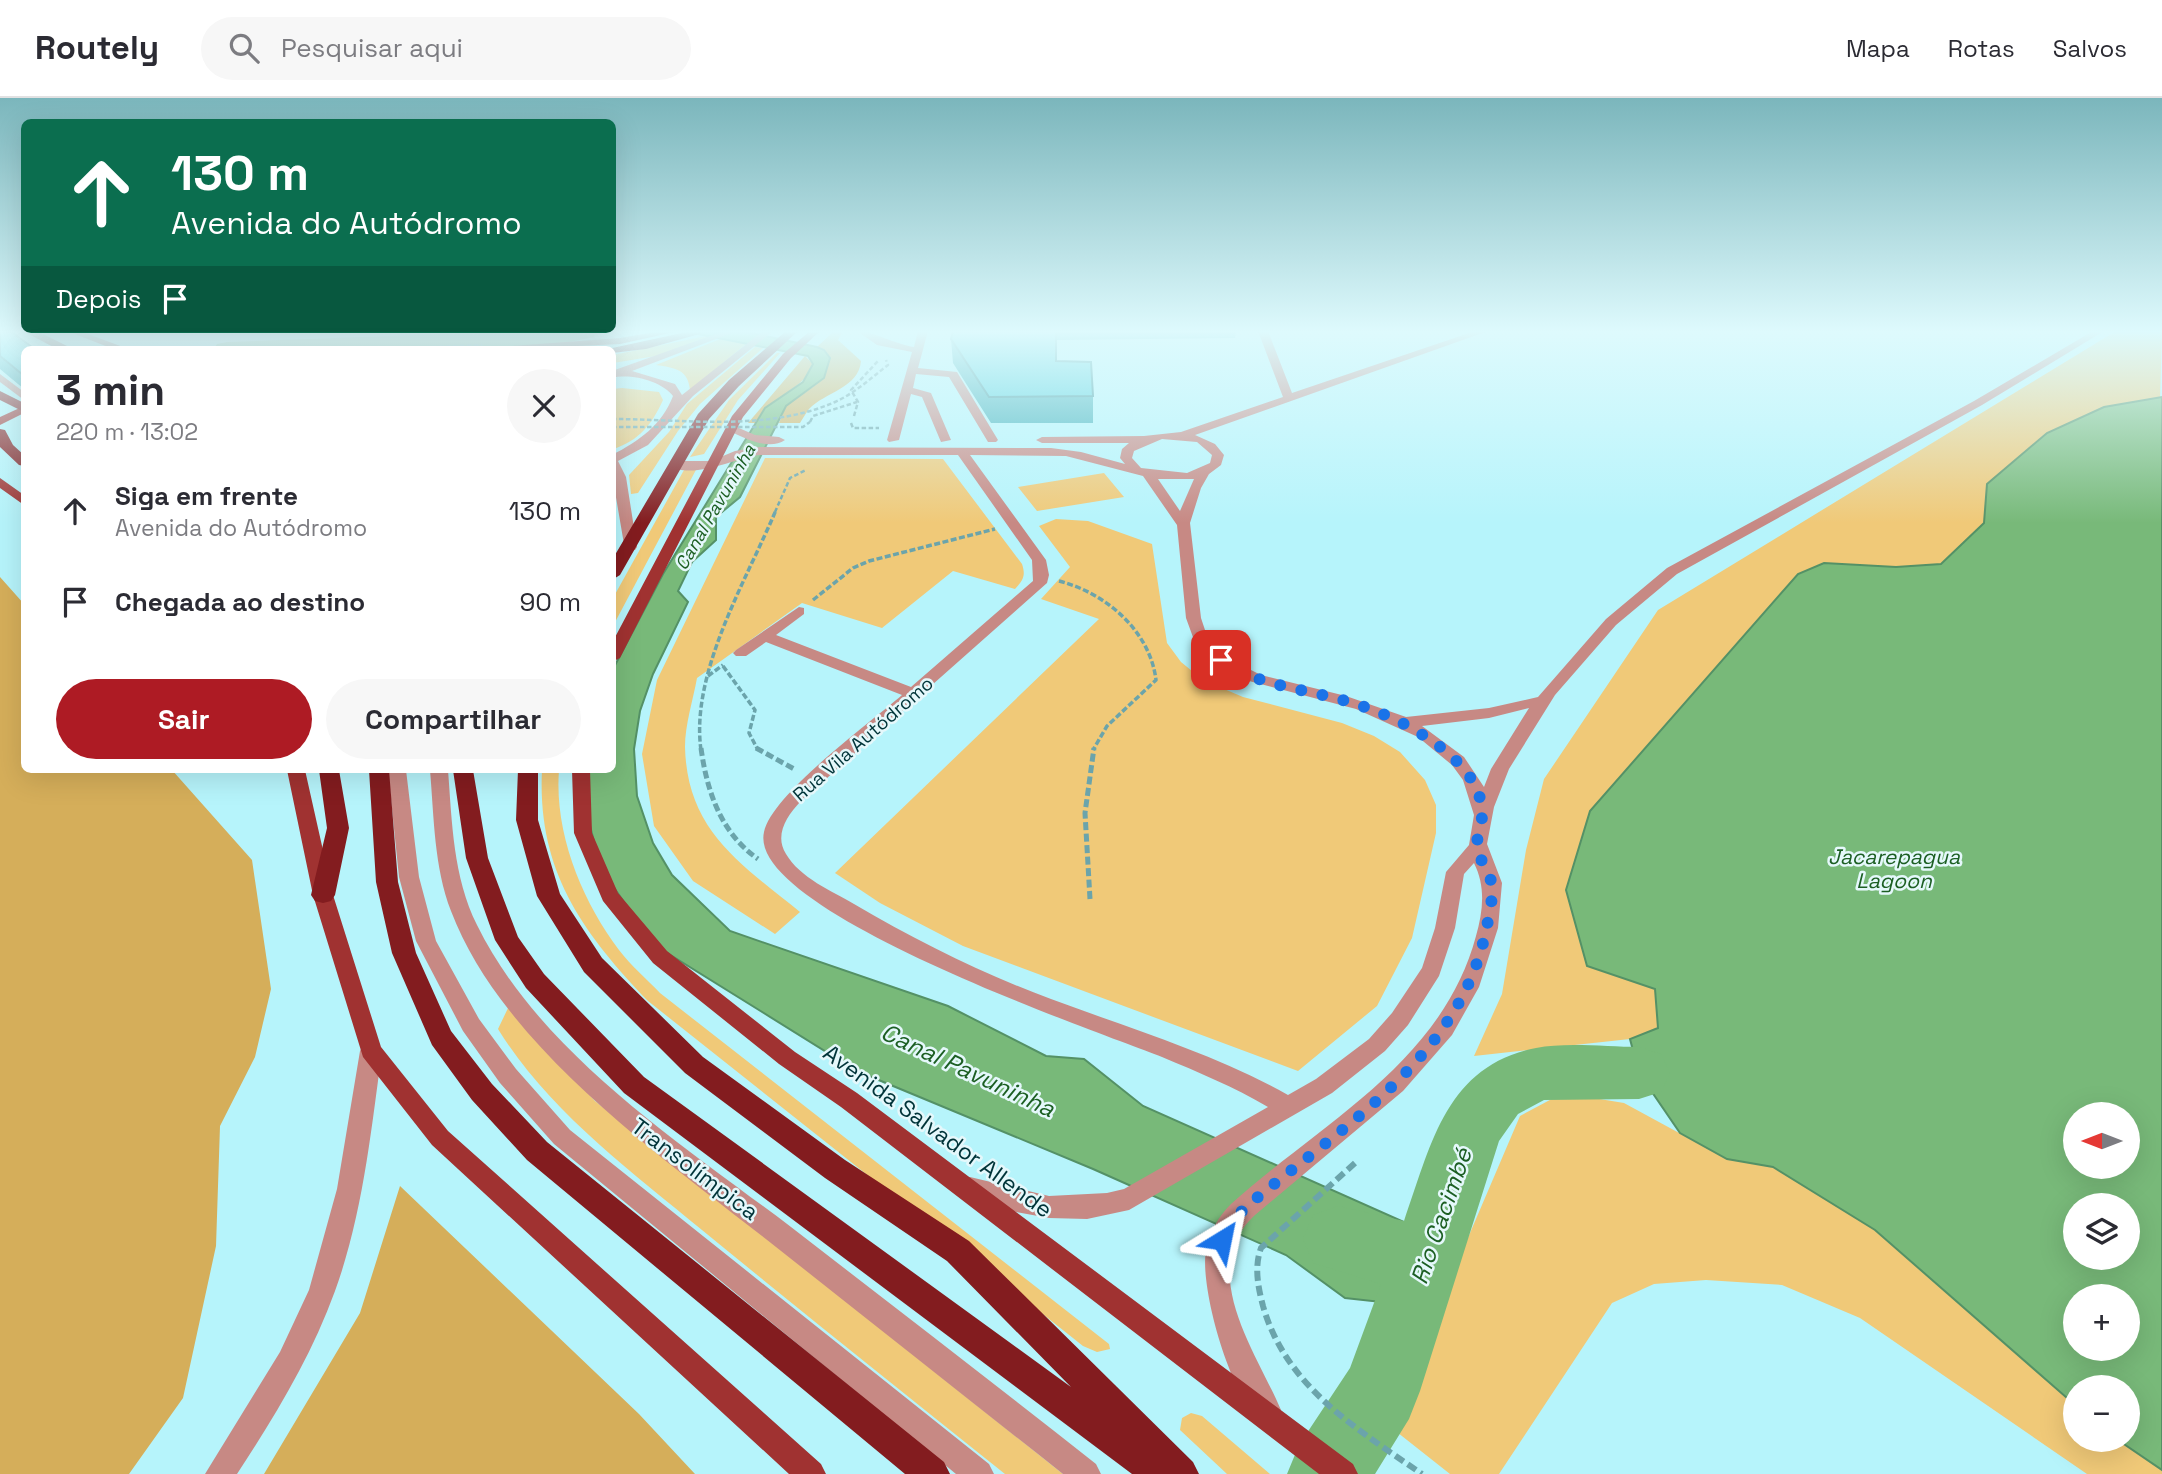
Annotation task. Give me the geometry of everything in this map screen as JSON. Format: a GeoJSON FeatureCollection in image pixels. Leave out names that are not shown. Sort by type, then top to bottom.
{"type":"FeatureCollection","features":[{"type":"Feature","properties":{"kind":"highway"},"geometry":{"type":"LineString","coordinates":[[0,395],[21,406]]}},
{"type":"Feature","properties":{"kind":"highway"},"geometry":{"type":"LineString","coordinates":[[616,569],[694,431],[722,395]]}},
{"type":"Feature","properties":{"kind":"highway"},"geometry":{"type":"LineString","coordinates":[[0,433],[7,447],[21,459]]}},
{"type":"Feature","properties":{"kind":"highway"},"geometry":{"type":"LineString","coordinates":[[323,895],[338,828],[329,773]]}},
{"type":"Feature","properties":{"kind":"highway"},"geometry":{"type":"LineString","coordinates":[[379,773],[387,882],[404,953],[442,1037],[482,1092],[537,1151],[932,1474]]}},
{"type":"Feature","properties":{"kind":"highway"},"geometry":{"type":"LineString","coordinates":[[463,773],[477,858],[522,988],[634,1085],[1161,1474]]}},
{"type":"Feature","properties":{"kind":"highway"},"geometry":{"type":"LineString","coordinates":[[528,773],[527,820],[536,856],[550,896],[593,965],[694,1065],[835,1169],[958,1251],[1181,1474]]}},
{"type":"Feature","properties":{"kind":"main road"},"geometry":{"type":"LineString","coordinates":[[616,649],[732,428],[752,395]]}},
{"type":"Feature","properties":{"kind":"main road"},"geometry":{"type":"LineString","coordinates":[[0,422],[21,410]]}},
{"type":"Feature","properties":{"kind":"main road"},"geometry":{"type":"LineString","coordinates":[[0,482],[21,499]]}},
{"type":"Feature","properties":{"kind":"main road"},"geometry":{"type":"LineString","coordinates":[[297,773],[323,895],[371,1051],[440,1138],[811,1474]]}},
{"type":"Feature","properties":{"kind":"main road","name":"Avenida Salvador Allende"},"geometry":{"type":"LineString","coordinates":[[581,774],[583,833],[610,896],[660,957],[788,1058],[964,1186],[1343,1474]]}},
{"type":"Feature","properties":{"kind":"street"},"geometry":{"type":"LineString","coordinates":[[673,410],[677,395]]}},
{"type":"Feature","properties":{"kind":"street"},"geometry":{"type":"LineString","coordinates":[[616,458],[644,443],[673,410],[691,395]]}},
{"type":"Feature","properties":{"kind":"street"},"geometry":{"type":"LineString","coordinates":[[893,440],[906,395]]}},
{"type":"Feature","properties":{"kind":"street"},"geometry":{"type":"LineString","coordinates":[[927,395],[945,440]]}},
{"type":"Feature","properties":{"kind":"street"},"geometry":{"type":"LineString","coordinates":[[966,395],[992,440]]}},
{"type":"Feature","properties":{"kind":"street"},"geometry":{"type":"LineString","coordinates":[[1277,1424],[1255,1390],[1231,1334],[1219,1280],[1222,1240],[1229,1225],[1246,1207],[1422,1058],[1461,1002],[1480,956],[1490,905],[1492,882],[1477,848],[1482,814],[1503,765],[1544,700],[1594,640],[1645,590],[1672,571],[1991,395]]}},
{"type":"Feature","properties":{"kind":"street"},"geometry":{"type":"LineString","coordinates":[[675,465],[713,465],[735,455],[791,446],[893,440],[1143,439],[1180,436],[1288,396]]}},
{"type":"Feature","properties":{"kind":"street"},"geometry":{"type":"LineString","coordinates":[[732,428],[746,436],[791,446],[1066,452],[1141,471],[1182,477],[1204,472]]}},
{"type":"Feature","properties":{"kind":"street"},"geometry":{"type":"LineString","coordinates":[[1180,436],[1205,443],[1216,451],[1218,460],[1204,472],[1190,495],[1181,522],[1196,629],[1210,650],[1221,660],[1254,678],[1357,704],[1402,723],[1436,743],[1460,764],[1472,780],[1482,814]]}},
{"type":"Feature","properties":{"kind":"street"},"geometry":{"type":"LineString","coordinates":[[1143,439],[1130,446],[1126,453],[1181,522]]}},
{"type":"Feature","properties":{"kind":"street"},"geometry":{"type":"LineString","coordinates":[[961,451],[1039,560],[1041,579]]}},
{"type":"Feature","properties":{"kind":"street"},"geometry":{"type":"LineString","coordinates":[[616,468],[620,477],[630,547]]}},
{"type":"Feature","properties":{"kind":"street","name":"Rua Vila Autódromo"},"geometry":{"type":"LineString","coordinates":[[1041,579],[1033,590],[784,808],[773,830],[773,845],[777,856],[800,879],[871,924],[971,975],[1203,1062],[1288,1107]]}},
{"type":"Feature","properties":{"kind":"street"},"geometry":{"type":"LineString","coordinates":[[741,653],[799,611]]}},
{"type":"Feature","properties":{"kind":"street"},"geometry":{"type":"LineString","coordinates":[[765,636],[914,694]]}},
{"type":"Feature","properties":{"kind":"street"},"geometry":{"type":"LineString","coordinates":[[1402,723],[1489,713],[1544,700]]}},
{"type":"Feature","properties":{"kind":"street"},"geometry":{"type":"LineString","coordinates":[[397,773],[409,877],[426,941],[471,1025],[508,1076],[562,1137],[979,1474]]}},
{"type":"Feature","properties":{"kind":"street","name":"Transolímpica"},"geometry":{"type":"LineString","coordinates":[[439,773],[445,845],[455,897],[468,928],[522,988],[533,1026],[628,1118],[1086,1474]]}},
{"type":"Feature","properties":{"kind":"street"},"geometry":{"type":"LineString","coordinates":[[964,1186],[1056,1210],[1092,1209],[1129,1199],[1245,1133],[1350,1068],[1400,1019],[1432,970],[1445,928],[1455,872],[1477,848]]}},
{"type":"Feature","properties":{"kind":"street"},"geometry":{"type":"LineString","coordinates":[[220,1474],[263,1409],[310,1321],[336,1242],[355,1152],[371,1051]]}},
{"type":"Feature","properties":{"kind":"path"},"geometry":{"type":"LineString","coordinates":[[616,419],[757,418],[797,414],[847,395]]}},
{"type":"Feature","properties":{"kind":"path"},"geometry":{"type":"LineString","coordinates":[[853,395],[858,402]]}},
{"type":"Feature","properties":{"kind":"path"},"geometry":{"type":"LineString","coordinates":[[854,416],[858,402]]}},
{"type":"Feature","properties":{"kind":"path"},"geometry":{"type":"LineString","coordinates":[[616,427],[803,427],[813,416],[858,402]]}},
{"type":"Feature","properties":{"kind":"path"},"geometry":{"type":"LineString","coordinates":[[851,423],[853,428],[883,428]]}},
{"type":"Feature","properties":{"kind":"path"},"geometry":{"type":"LineString","coordinates":[[800,879],[750,854],[723,822],[709,793],[698,726],[719,636],[790,478],[813,468]]}},
{"type":"Feature","properties":{"kind":"path"},"geometry":{"type":"LineString","coordinates":[[799,611],[853,568],[869,561],[1013,525]]}},
{"type":"Feature","properties":{"kind":"path"},"geometry":{"type":"LineString","coordinates":[[1041,579],[1071,582],[1100,597],[1137,634],[1156,667],[1156,680],[1100,735],[1091,756],[1086,827],[1090,899]]}},
{"type":"Feature","properties":{"kind":"path"},"geometry":{"type":"LineString","coordinates":[[723,665],[754,710],[749,730],[753,746],[759,752],[816,779]]}},
{"type":"Feature","properties":{"kind":"path"},"geometry":{"type":"LineString","coordinates":[[1355,1163],[1265,1243],[1258,1254],[1262,1305],[1276,1346],[1302,1382],[1326,1404],[1422,1474]]}},
{"type":"Feature","properties":{"kind":"shaded area"},"geometry":{"type":"Polygon","coordinates":[[[616,395],[661,395],[663,400],[644,431],[616,448],[616,395]]]}},
{"type":"Feature","properties":{"kind":"shaded area"},"geometry":{"type":"Polygon","coordinates":[[[697,395],[710,395],[678,431],[638,493],[631,494],[629,475],[669,432],[687,404],[697,395]]]}},
{"type":"Feature","properties":{"kind":"shaded area"},"geometry":{"type":"Polygon","coordinates":[[[734,395],[742,395],[704,454],[690,457],[734,395]]]}},
{"type":"Feature","properties":{"kind":"shaded area"},"geometry":{"type":"Polygon","coordinates":[[[772,395],[784,395],[771,405],[757,423],[748,423],[772,395]]]}},
{"type":"Feature","properties":{"kind":"shaded area"},"geometry":{"type":"Polygon","coordinates":[[[801,395],[829,395],[809,409],[800,423],[779,423],[786,406],[801,395]]]}},
{"type":"Feature","properties":{"kind":"shaded area"},"geometry":{"type":"Polygon","coordinates":[[[2011,395],[2160,395],[2160,399],[2104,407],[1987,484],[1984,523],[1941,564],[1896,567],[1566,890],[1587,966],[1655,989],[1658,1028],[1630,1039],[1474,1056],[1502,994],[1526,850],[1544,779],[1658,610],[2011,395]]]}},
{"type":"Feature","properties":{"kind":"shaded area"},"geometry":{"type":"Polygon","coordinates":[[[765,458],[943,459],[1022,564],[1024,572],[1015,589],[953,571],[882,628],[802,603],[697,678],[685,739],[688,776],[696,801],[721,843],[757,878],[800,912],[775,934],[693,881],[654,826],[642,754],[657,680],[765,458]]]}},
{"type":"Feature","properties":{"kind":"shaded area"},"geometry":{"type":"Polygon","coordinates":[[[697,468],[616,620],[616,593],[684,470],[697,468]]]}},
{"type":"Feature","properties":{"kind":"shaded area"},"geometry":{"type":"Polygon","coordinates":[[[1104,473],[1124,497],[1037,511],[1018,487],[1104,473]]]}},
{"type":"Feature","properties":{"kind":"shaded area"},"geometry":{"type":"Polygon","coordinates":[[[1056,519],[1088,521],[1152,544],[1167,643],[1181,662],[1203,680],[1243,697],[1342,723],[1374,736],[1400,752],[1425,780],[1436,805],[1436,833],[1412,938],[1377,1006],[1298,1071],[963,946],[880,903],[835,873],[1099,619],[1041,599],[1070,567],[1039,526],[1056,519]]]}},
{"type":"Feature","properties":{"kind":"shaded area"},"geometry":{"type":"Polygon","coordinates":[[[0,577],[21,601],[21,773],[175,773],[252,860],[271,989],[255,1057],[220,1126],[216,1246],[183,1398],[129,1474],[0,1474],[0,577]]]}},
{"type":"Feature","properties":{"kind":"shaded area"},"geometry":{"type":"Polygon","coordinates":[[[542,773],[559,773],[561,818],[566,842],[582,888],[619,950],[660,993],[1109,1344],[1110,1349],[1097,1352],[1083,1346],[648,1001],[603,950],[568,897],[547,839],[542,806],[542,773]]]}},
{"type":"Feature","properties":{"kind":"shaded area"},"geometry":{"type":"Polygon","coordinates":[[[509,1006],[595,1101],[1063,1474],[1005,1474],[619,1161],[565,1112],[518,1058],[498,1029],[509,1006]]]}},
{"type":"Feature","properties":{"kind":"shaded area"},"geometry":{"type":"Polygon","coordinates":[[[1563,1093],[1624,1103],[1727,1159],[1773,1167],[1875,1230],[2063,1394],[2063,1452],[2136,1452],[2162,1470],[2162,1474],[2087,1474],[1860,1318],[1782,1285],[1706,1280],[1654,1284],[1612,1303],[1499,1474],[1450,1474],[1388,1425],[1520,1116],[1563,1093]]]}},
{"type":"Feature","properties":{"kind":"shaded area"},"geometry":{"type":"Polygon","coordinates":[[[400,1186],[639,1414],[695,1474],[264,1474],[360,1313],[400,1186]]]}},
{"type":"Feature","properties":{"kind":"shaded area"},"geometry":{"type":"Polygon","coordinates":[[[1191,1413],[1202,1416],[1270,1474],[1227,1474],[1180,1430],[1182,1418],[1191,1413]]]}},
{"type":"Feature","properties":{"kind":"water"},"geometry":{"type":"Polygon","coordinates":[[[784,395],[801,395],[786,406],[740,497],[716,517],[716,540],[692,562],[678,591],[688,602],[653,674],[640,711],[634,749],[637,796],[653,843],[672,875],[730,931],[948,1006],[1046,1056],[1084,1059],[1143,1106],[1413,1226],[1390,1303],[1345,1298],[1286,1255],[1093,1169],[857,1071],[664,951],[638,922],[601,869],[587,814],[584,773],[616,773],[616,663],[663,574],[765,408],[784,395]]]}},
{"type":"Feature","properties":{"kind":"water","name":"Jacarepagua Lagoon"},"geometry":{"type":"Polygon","coordinates":[[[2162,397],[2162,1470],[2136,1452],[2140,1452],[2140,1375],[2063,1375],[2063,1394],[1875,1230],[1773,1167],[1727,1159],[1680,1133],[1639,1073],[1630,1039],[1658,1028],[1655,989],[1587,966],[1566,890],[1590,811],[1798,574],[1824,563],[1896,567],[1941,564],[1984,523],[1987,484],[2047,433],[2104,407],[2162,397]]]}},
{"type":"Feature","properties":{"kind":"building"},"geometry":{"type":"Polygon","coordinates":[[[988,395],[1093,396],[989,397],[988,395]]]}},
{"type":"Feature","properties":{"kind":"waterway","name":"Rio Cacimbé"},"geometry":{"type":"LineString","coordinates":[[1328,1474],[1381,1391],[1470,1129],[1495,1095],[1537,1074],[1639,1073]]}},
{"type":"Feature","properties":{"kind":"waterway","name":"Canal Pavuninha"},"geometry":{"type":"LineString","coordinates":[[1338,1239],[1425,1261]]}},
{"type":"Feature","properties":{"kind":"route"},"geometry":{"type":"LineString","coordinates":[[1221,660],[1233,669],[1254,678],[1338,698],[1379,712],[1436,743],[1460,764],[1478,794],[1482,814],[1477,848],[1492,882],[1480,956],[1461,1002],[1439,1037],[1422,1058],[1397,1081],[1246,1207],[1229,1225],[1222,1240]]}}]}
